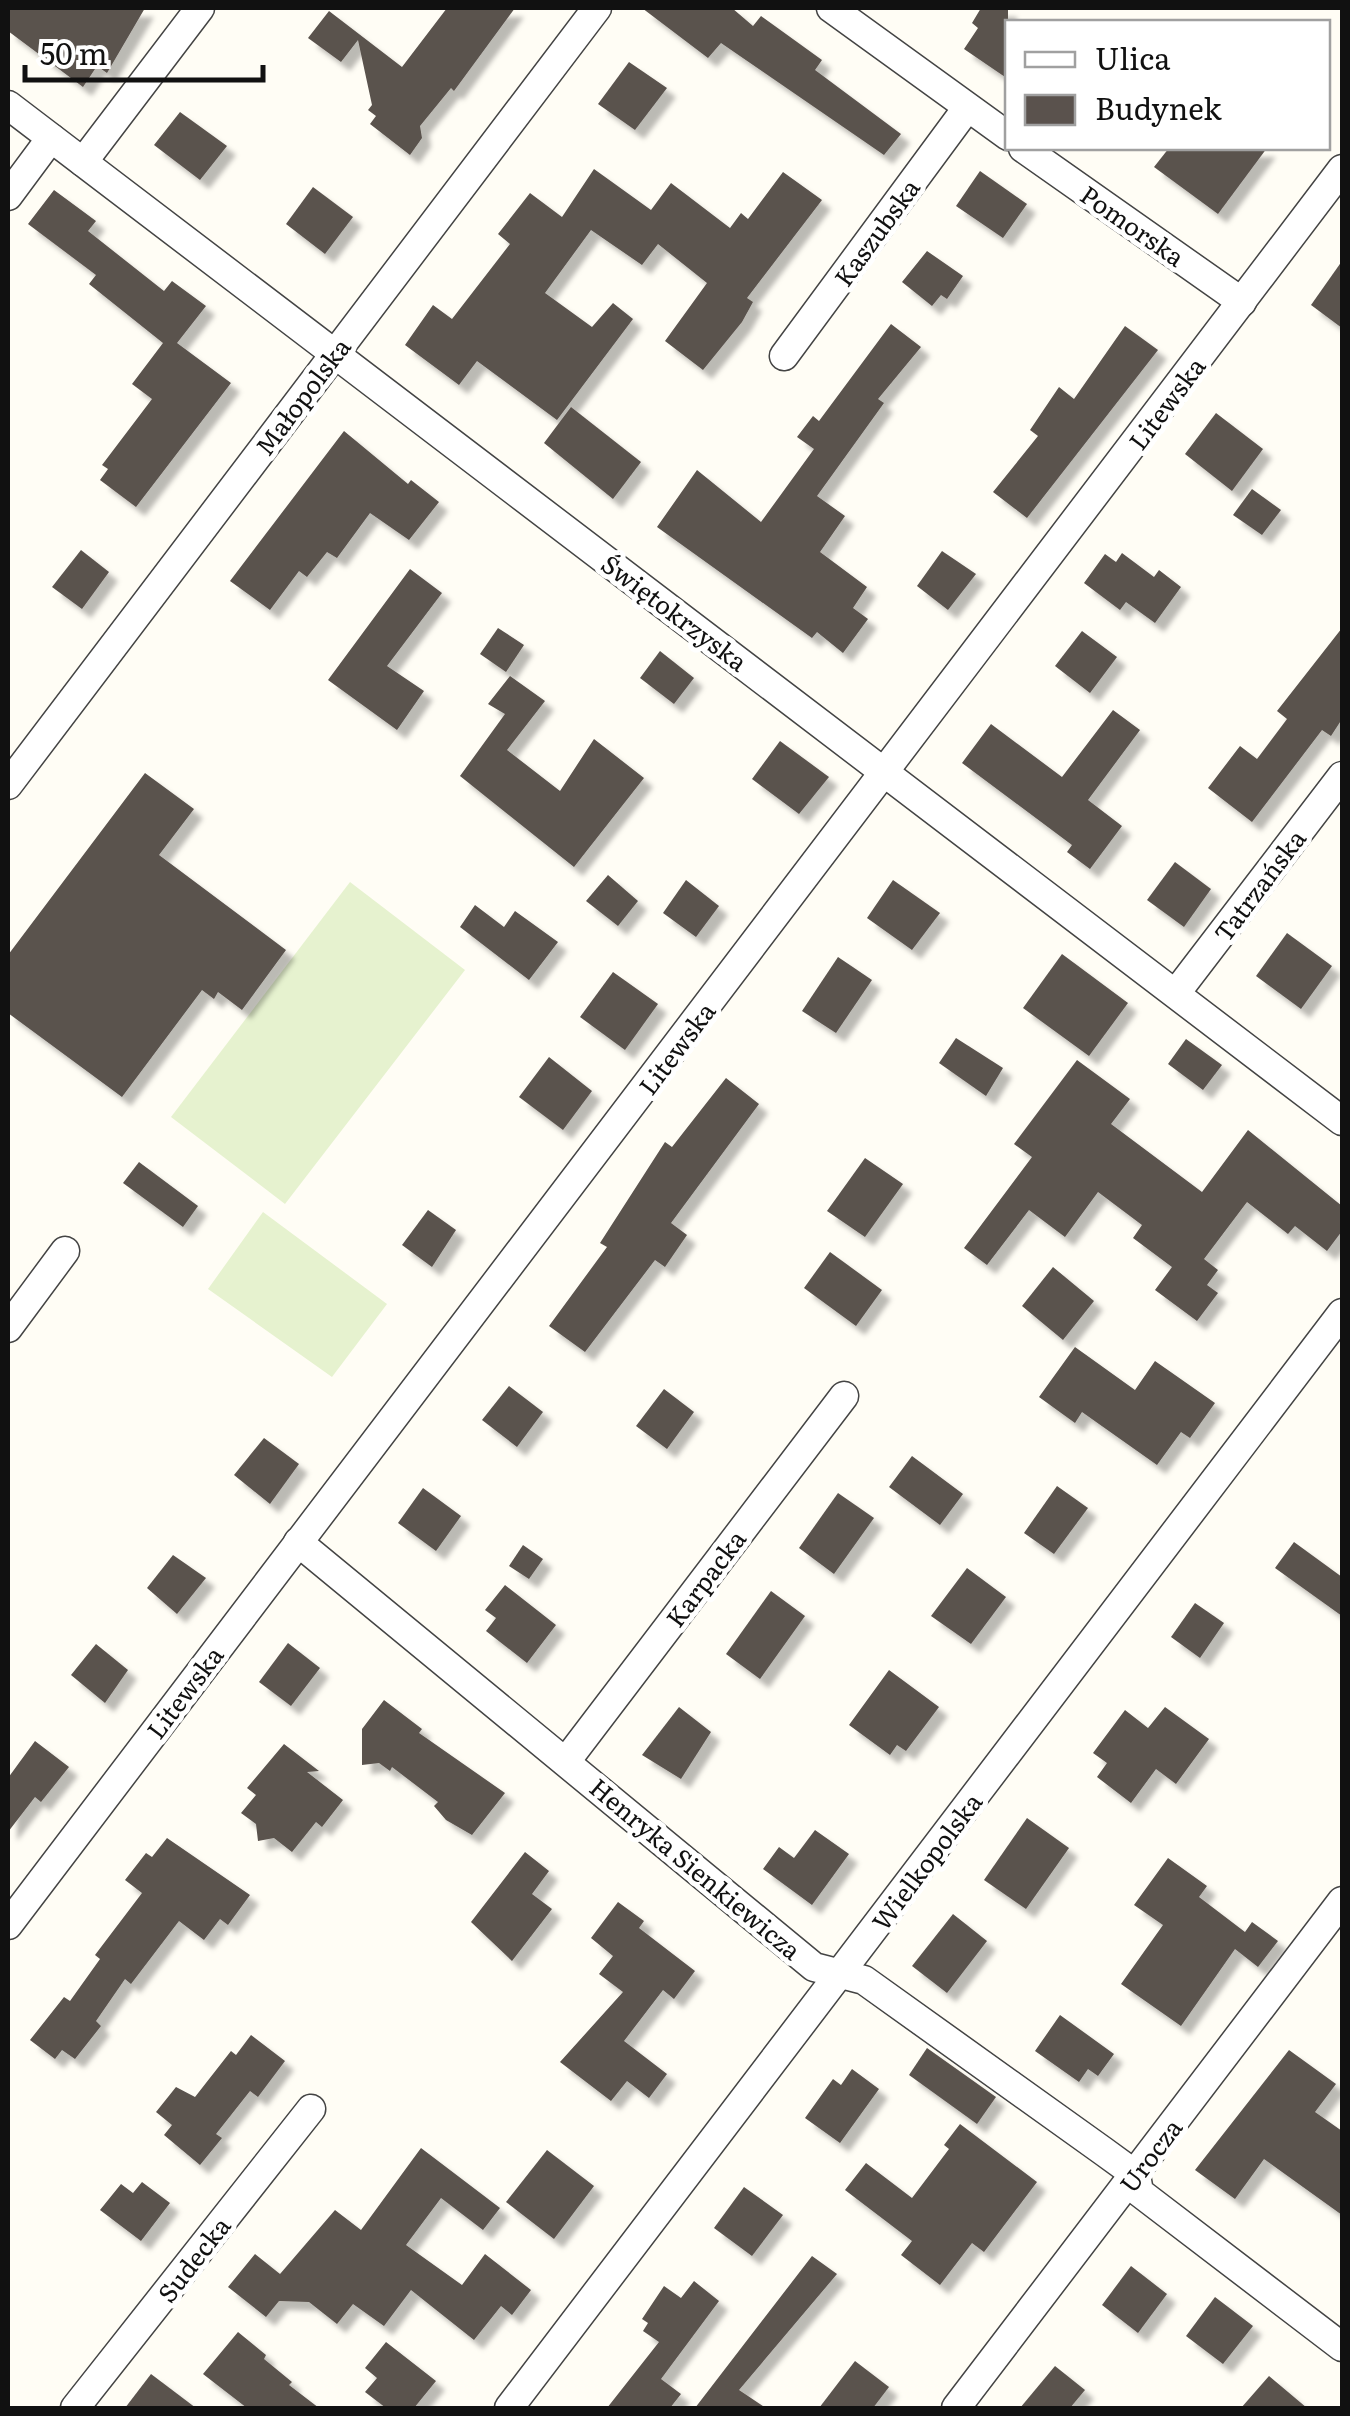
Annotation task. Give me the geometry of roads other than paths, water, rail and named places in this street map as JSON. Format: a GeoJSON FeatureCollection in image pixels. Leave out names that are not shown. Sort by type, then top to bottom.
{"type":"FeatureCollection","features":[{"type":"Feature","properties":{"kind":"street"},"geometry":{"type":"LineString","coordinates":[[83,162],[200,8]]}},
{"type":"Feature","properties":{"kind":"street","name":"Małopolska"},"geometry":{"type":"LineString","coordinates":[[8,785],[597,8]]}},
{"type":"Feature","properties":{"kind":"street"},"geometry":{"type":"LineString","coordinates":[[831,8],[1005,134]]}},
{"type":"Feature","properties":{"kind":"street","name":"Świętokrzyska"},"geometry":{"type":"LineString","coordinates":[[8,105],[1342,1120]]}},
{"type":"Feature","properties":{"kind":"street","name":"Kaszubska"},"geometry":{"type":"LineString","coordinates":[[784,356],[967,108]]}},
{"type":"Feature","properties":{"kind":"street"},"geometry":{"type":"LineString","coordinates":[[8,196],[51,138]]}},
{"type":"Feature","properties":{"kind":"street","name":"Pomorska"},"geometry":{"type":"LineString","coordinates":[[1027,150],[1242,302]]}},
{"type":"Feature","properties":{"kind":"street","name":"Litewska"},"geometry":{"type":"LineString","coordinates":[[8,1925],[887,773],[1342,169]]}},
{"type":"Feature","properties":{"kind":"street","name":"Tatrzańska"},"geometry":{"type":"LineString","coordinates":[[1176,993],[1342,776]]}},
{"type":"Feature","properties":{"kind":"street"},"geometry":{"type":"LineString","coordinates":[[8,1328],[65,1251]]}},
{"type":"Feature","properties":{"kind":"street","name":"Wielkopolska"},"geometry":{"type":"LineString","coordinates":[[508,2408],[1342,1313]]}},
{"type":"Feature","properties":{"kind":"street","name":"Karpacka"},"geometry":{"type":"LineString","coordinates":[[567,1760],[844,1396]]}},
{"type":"Feature","properties":{"kind":"street","name":"Henryka Sienkiewicza"},"geometry":{"type":"LineString","coordinates":[[298,1542],[814,1967],[864,1980],[1136,2174],[1140,2192],[1342,2347]]}},
{"type":"Feature","properties":{"kind":"street","name":"Urocza"},"geometry":{"type":"LineString","coordinates":[[956,2408],[1342,1901]]}},
{"type":"Feature","properties":{"kind":"street","name":"Sudecka"},"geometry":{"type":"LineString","coordinates":[[75,2408],[312,2108]]}}]}
